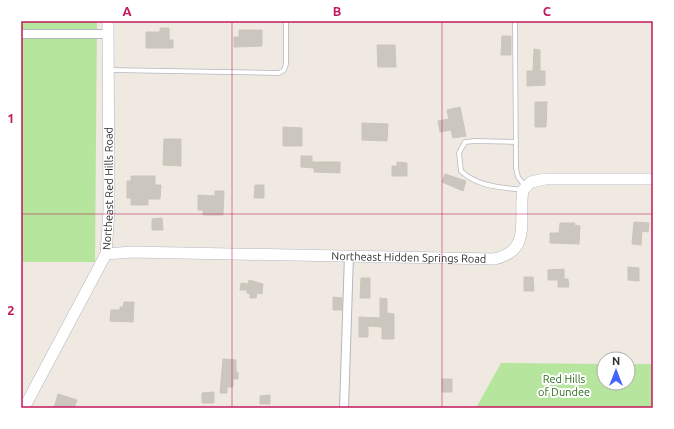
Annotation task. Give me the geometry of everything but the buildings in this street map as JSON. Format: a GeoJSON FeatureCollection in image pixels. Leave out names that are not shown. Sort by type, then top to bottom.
{"type":"FeatureCollection","features":[{"type":"Feature","properties":{"kind":"street","name":"Northeast Red Hills Road"},"geometry":{"type":"LineString","coordinates":[[24,408],[106,254],[109,210],[108,21]]}},
{"type":"Feature","properties":{"kind":"street"},"geometry":{"type":"LineString","coordinates":[[21,34],[108,34]]}},
{"type":"Feature","properties":{"kind":"street"},"geometry":{"type":"LineString","coordinates":[[524,188],[537,180],[553,178],[653,179]]}},
{"type":"Feature","properties":{"kind":"street","name":"Northeast Hidden Springs Road"},"geometry":{"type":"LineString","coordinates":[[106,254],[132,252],[349,255],[486,259],[503,257],[513,251],[521,236],[524,188]]}},
{"type":"Feature","properties":{"kind":"street"},"geometry":{"type":"LineString","coordinates":[[344,408],[349,255]]}},
{"type":"Feature","properties":{"kind":"lane"},"geometry":{"type":"LineString","coordinates":[[108,70],[279,73],[284,70],[286,64],[286,21]]}},
{"type":"Feature","properties":{"kind":"lane"},"geometry":{"type":"LineString","coordinates":[[515,21],[516,142],[518,177],[524,188]]}},
{"type":"Feature","properties":{"kind":"lane"},"geometry":{"type":"LineString","coordinates":[[516,142],[465,142],[459,153],[461,171],[470,180],[479,184],[524,188]]}},
{"type":"Feature","properties":{"kind":"green space"},"geometry":{"type":"Polygon","coordinates":[[[21,21],[97,21],[95,262],[21,262],[21,21]]]}},
{"type":"Feature","properties":{"kind":"green space","name":"Red Hills of Dundee"},"geometry":{"type":"Polygon","coordinates":[[[501,363],[596,364],[596,391],[636,391],[636,364],[653,364],[653,408],[476,408],[501,363]]]}}]}
